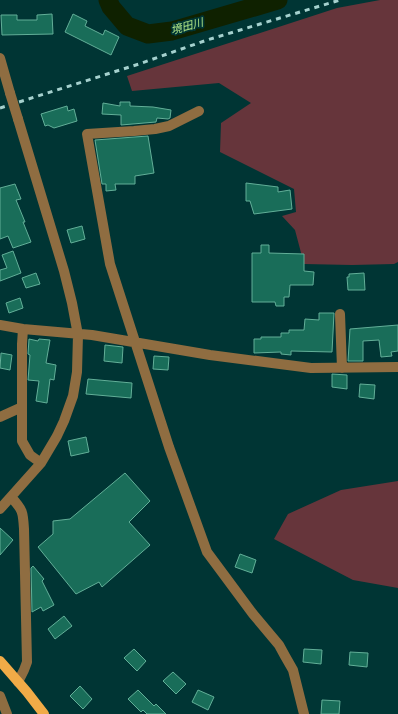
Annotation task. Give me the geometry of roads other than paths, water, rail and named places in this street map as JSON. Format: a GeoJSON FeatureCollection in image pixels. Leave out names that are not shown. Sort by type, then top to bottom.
{"type":"FeatureCollection","features":[{"type":"Feature","properties":{"kind":"main road"},"geometry":{"type":"LineString","coordinates":[[0,661],[44,714]]}},
{"type":"Feature","properties":{"kind":"street"},"geometry":{"type":"LineString","coordinates":[[0,58],[64,271],[78,335],[77,372],[73,396],[64,421],[41,463],[0,509]]}},
{"type":"Feature","properties":{"kind":"street"},"geometry":{"type":"LineString","coordinates":[[199,111],[169,126],[155,129],[134,132],[87,134],[110,264],[169,447],[207,552],[279,645],[293,670],[304,714]]}},
{"type":"Feature","properties":{"kind":"street"},"geometry":{"type":"LineString","coordinates":[[340,314],[342,368]]}},
{"type":"Feature","properties":{"kind":"street"},"geometry":{"type":"LineString","coordinates":[[2,323],[23,329],[78,335],[92,335],[136,344],[249,361],[311,368],[398,367]]}},
{"type":"Feature","properties":{"kind":"street"},"geometry":{"type":"LineString","coordinates":[[23,329],[22,442],[30,456],[41,463]]}},
{"type":"Feature","properties":{"kind":"street"},"geometry":{"type":"LineString","coordinates":[[0,417],[22,407]]}},
{"type":"Feature","properties":{"kind":"street"},"geometry":{"type":"LineString","coordinates":[[11,497],[21,508],[24,529],[27,662],[18,682]]}},
{"type":"Feature","properties":{"kind":"street"},"geometry":{"type":"LineString","coordinates":[[0,696],[6,714]]}},
{"type":"Feature","properties":{"kind":"waterway","name":"境田川"},"geometry":{"type":"LineString","coordinates":[[108,0],[111,7],[127,26],[148,34],[172,31],[278,0]]}},
{"type":"Feature","properties":{"kind":"railway"},"geometry":{"type":"LineString","coordinates":[[0,108],[139,64],[207,40],[340,0]]}}]}
